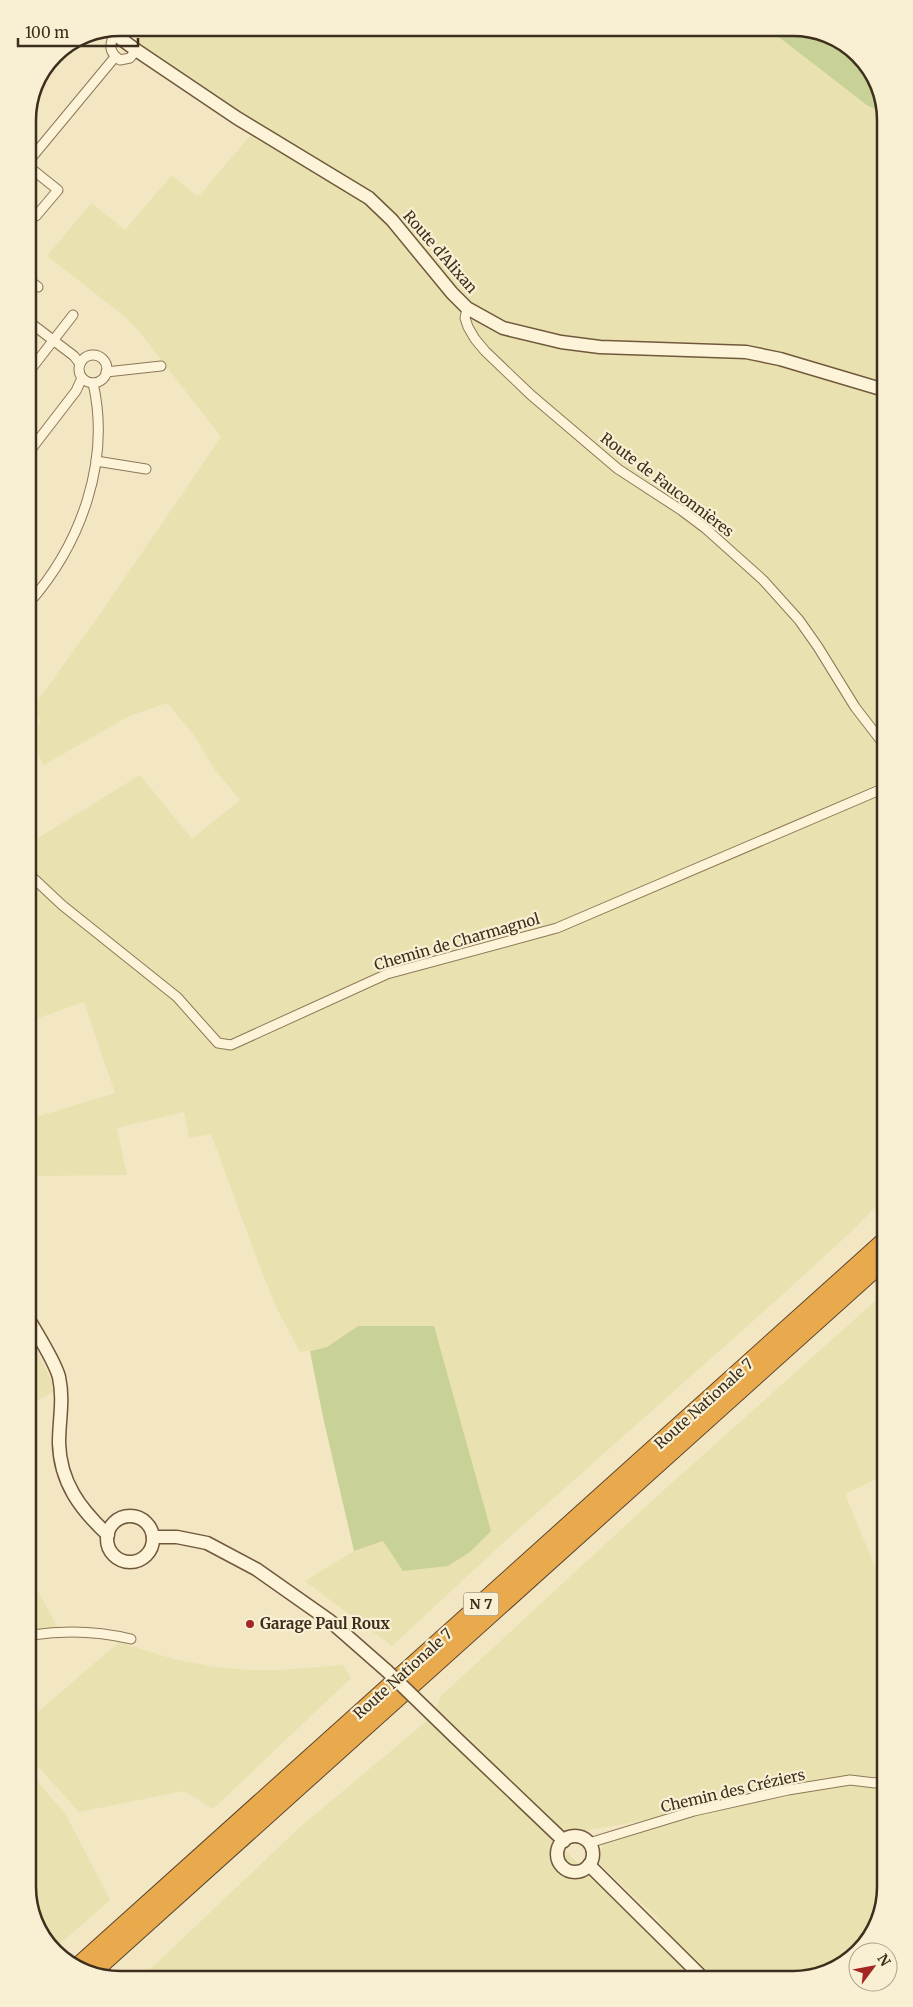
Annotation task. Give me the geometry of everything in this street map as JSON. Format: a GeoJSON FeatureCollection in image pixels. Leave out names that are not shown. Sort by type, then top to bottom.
{"type":"FeatureCollection","features":[{"type":"Feature","properties":{"kind":"highway","name":"Route Nationale 7"},"geometry":{"type":"LineString","coordinates":[[84,1962],[877,1248]]}},
{"type":"Feature","properties":{"kind":"highway","name":"Route Nationale 7"},"geometry":{"type":"LineString","coordinates":[[97,1967],[877,1266]]}},
{"type":"Feature","properties":{"kind":"main road","name":"Route d'Alixan"},"geometry":{"type":"LineString","coordinates":[[118,36],[237,118],[369,198],[392,220],[452,293],[467,308],[502,328],[561,342],[600,347],[746,352],[780,359],[877,388]]}},
{"type":"Feature","properties":{"kind":"main road"},"geometry":{"type":"LineString","coordinates":[[36,1332],[58,1375],[62,1400],[59,1443],[64,1476],[71,1493],[81,1507],[108,1535]]}},
{"type":"Feature","properties":{"kind":"main road"},"geometry":{"type":"LineString","coordinates":[[133,1517],[146,1524],[152,1537],[149,1552],[144,1557],[130,1562],[116,1558],[108,1546],[108,1535],[112,1524],[118,1520],[133,1517]]}},
{"type":"Feature","properties":{"kind":"main road"},"geometry":{"type":"LineString","coordinates":[[152,1537],[177,1537],[207,1543],[256,1569],[330,1620],[387,1671],[564,1841]]}},
{"type":"Feature","properties":{"kind":"main road"},"geometry":{"type":"LineString","coordinates":[[574,1836],[585,1839],[589,1843],[593,1854],[589,1865],[585,1869],[574,1872],[563,1867],[558,1856],[560,1845],[564,1841],[574,1836]]}},
{"type":"Feature","properties":{"kind":"main road"},"geometry":{"type":"LineString","coordinates":[[589,1865],[696,1971]]}},
{"type":"Feature","properties":{"kind":"street"},"geometry":{"type":"LineString","coordinates":[[111,37],[110,46],[112,54],[120,60],[130,58],[136,50]]}},
{"type":"Feature","properties":{"kind":"street"},"geometry":{"type":"LineString","coordinates":[[36,152],[115,57]]}},
{"type":"Feature","properties":{"kind":"street"},"geometry":{"type":"LineString","coordinates":[[36,172],[58,190],[36,216]]}},
{"type":"Feature","properties":{"kind":"street","name":"Route de Fauconnières"},"geometry":{"type":"LineString","coordinates":[[467,308],[465,318],[476,339],[485,351],[531,395],[618,469],[681,510],[704,528],[763,580],[799,620],[855,707],[877,736]]}},
{"type":"Feature","properties":{"kind":"street"},"geometry":{"type":"LineString","coordinates":[[36,362],[73,315]]}},
{"type":"Feature","properties":{"kind":"street"},"geometry":{"type":"LineString","coordinates":[[36,327],[74,356],[80,364]]}},
{"type":"Feature","properties":{"kind":"street"},"geometry":{"type":"LineString","coordinates":[[95,355],[105,363],[106,372],[101,380],[93,383],[82,378],[79,371],[80,364],[86,357],[95,355]]}},
{"type":"Feature","properties":{"kind":"street"},"geometry":{"type":"LineString","coordinates":[[106,372],[160,366]]}},
{"type":"Feature","properties":{"kind":"street"},"geometry":{"type":"LineString","coordinates":[[36,443],[76,391],[82,378]]}},
{"type":"Feature","properties":{"kind":"street"},"geometry":{"type":"LineString","coordinates":[[36,594],[51,576],[76,532],[84,509],[96,461],[98,429],[96,396],[93,383]]}},
{"type":"Feature","properties":{"kind":"street"},"geometry":{"type":"LineString","coordinates":[[96,461],[146,469]]}},
{"type":"Feature","properties":{"kind":"street","name":"Chemin de Charmagnol"},"geometry":{"type":"LineString","coordinates":[[36,881],[62,905],[177,997],[218,1043],[231,1044],[388,974],[557,928],[877,791]]}},
{"type":"Feature","properties":{"kind":"street"},"geometry":{"type":"LineString","coordinates":[[36,1635],[87,1632],[131,1639]]}},
{"type":"Feature","properties":{"kind":"street","name":"Chemin des Créziers"},"geometry":{"type":"LineString","coordinates":[[589,1843],[694,1811],[788,1790],[850,1780],[877,1782]]}},
{"type":"Feature","properties":{"kind":"shaded area"},"geometry":{"type":"Polygon","coordinates":[[[142,36],[777,36],[868,106],[876,109],[877,1205],[852,1231],[771,1305],[503,1543],[392,1646],[305,1581],[354,1551],[383,1541],[358,1326],[327,1347],[300,1352],[277,1309],[211,1134],[189,1138],[184,1112],[117,1128],[127,1175],[36,1176],[36,1117],[115,1093],[84,1002],[36,1019],[36,839],[140,775],[192,839],[240,800],[215,770],[194,735],[167,703],[129,716],[44,765],[36,752],[36,726],[41,723],[36,713],[36,703],[98,617],[221,437],[138,330],[123,315],[47,256],[91,203],[125,230],[172,175],[198,197],[249,137],[263,126],[135,43],[142,36]]]}},
{"type":"Feature","properties":{"kind":"shaded area"},"geometry":{"type":"Polygon","coordinates":[[[877,1299],[877,1478],[845,1494],[877,1572],[877,1887],[874,1908],[868,1924],[856,1942],[848,1942],[848,1949],[844,1953],[820,1966],[793,1971],[698,1971],[655,1916],[601,1865],[598,1859],[599,1852],[604,1844],[690,1812],[567,1834],[437,1708],[440,1697],[654,1499],[877,1299]]]}},
{"type":"Feature","properties":{"kind":"shaded area"},"geometry":{"type":"Polygon","coordinates":[[[36,1349],[56,1390],[36,1401],[36,1349]]]}},
{"type":"Feature","properties":{"kind":"shaded area"},"geometry":{"type":"Polygon","coordinates":[[[36,1587],[59,1630],[36,1632],[36,1587]]]}},
{"type":"Feature","properties":{"kind":"shaded area"},"geometry":{"type":"Polygon","coordinates":[[[119,1642],[173,1659],[215,1667],[280,1670],[343,1665],[351,1678],[213,1809],[184,1791],[79,1812],[36,1764],[36,1714],[119,1642]]]}},
{"type":"Feature","properties":{"kind":"shaded area"},"geometry":{"type":"Polygon","coordinates":[[[428,1720],[567,1852],[649,1935],[694,1971],[148,1971],[300,1827],[428,1720]]]}},
{"type":"Feature","properties":{"kind":"shaded area"},"geometry":{"type":"Polygon","coordinates":[[[36,1780],[66,1815],[110,1900],[59,1944],[50,1933],[41,1914],[36,1887],[36,1780]]]}},
{"type":"Feature","properties":{"kind":"green space"},"geometry":{"type":"Polygon","coordinates":[[[777,36],[809,38],[825,43],[844,54],[856,65],[868,83],[876,109],[868,106],[777,36]]]}},
{"type":"Feature","properties":{"kind":"green space"},"geometry":{"type":"Polygon","coordinates":[[[358,1326],[434,1326],[491,1531],[470,1552],[448,1566],[403,1571],[383,1541],[354,1551],[310,1351],[327,1347],[358,1326]]]}},
{"type":"Feature","properties":{"kind":"place","name":"Garage Paul Roux"},"geometry":{"type":"Point","coordinates":[250,1624]}}]}
